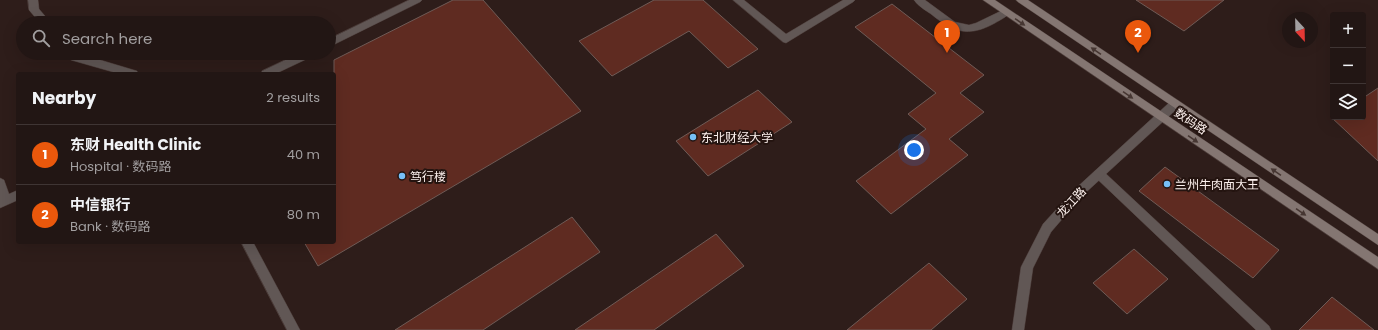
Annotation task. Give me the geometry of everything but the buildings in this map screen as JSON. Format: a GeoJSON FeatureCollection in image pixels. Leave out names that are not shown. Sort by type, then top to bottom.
{"type":"FeatureCollection","features":[{"type":"Feature","properties":{"kind":"main road","name":"数码路"},"geometry":{"type":"LineString","coordinates":[[988,0],[1378,264]]}},
{"type":"Feature","properties":{"kind":"main road","name":"数码路"},"geometry":{"type":"LineString","coordinates":[[1021,0],[1378,240]]}},
{"type":"Feature","properties":{"kind":"street"},"geometry":{"type":"LineString","coordinates":[[33,0],[34,10],[40,16]]}},
{"type":"Feature","properties":{"kind":"street"},"geometry":{"type":"LineString","coordinates":[[336,40],[417,0]]}},
{"type":"Feature","properties":{"kind":"street"},"geometry":{"type":"LineString","coordinates":[[738,0],[786,39],[850,0]]}},
{"type":"Feature","properties":{"kind":"street"},"geometry":{"type":"LineString","coordinates":[[919,0],[955,27],[969,30],[988,23],[1005,12]]}},
{"type":"Feature","properties":{"kind":"street"},"geometry":{"type":"LineString","coordinates":[[85,60],[126,72]]}},
{"type":"Feature","properties":{"kind":"street"},"geometry":{"type":"LineString","coordinates":[[270,72],[295,60]]}},
{"type":"Feature","properties":{"kind":"street","name":"龙江路"},"geometry":{"type":"LineString","coordinates":[[1018,330],[1027,267],[1047,228],[1078,193],[1175,104]]}},
{"type":"Feature","properties":{"kind":"street"},"geometry":{"type":"LineString","coordinates":[[1099,174],[1265,330]]}},
{"type":"Feature","properties":{"kind":"street"},"geometry":{"type":"LineString","coordinates":[[0,183],[3,202],[16,196]]}},
{"type":"Feature","properties":{"kind":"street"},"geometry":{"type":"LineString","coordinates":[[248,244],[294,330]]}},
{"type":"Feature","properties":{"kind":"place","name":"东财 Health Clinic"},"geometry":{"type":"Point","coordinates":[947,53]}},
{"type":"Feature","properties":{"kind":"place","name":"中信银行"},"geometry":{"type":"Point","coordinates":[1138,53]}},
{"type":"Feature","properties":{"kind":"place","name":"东北财经大学"},"geometry":{"type":"Point","coordinates":[693,137]}},
{"type":"Feature","properties":{"kind":"place","name":"笃行楼"},"geometry":{"type":"Point","coordinates":[402,176]}},
{"type":"Feature","properties":{"kind":"place","name":"兰州牛肉面大王"},"geometry":{"type":"Point","coordinates":[1167,184]}}]}
